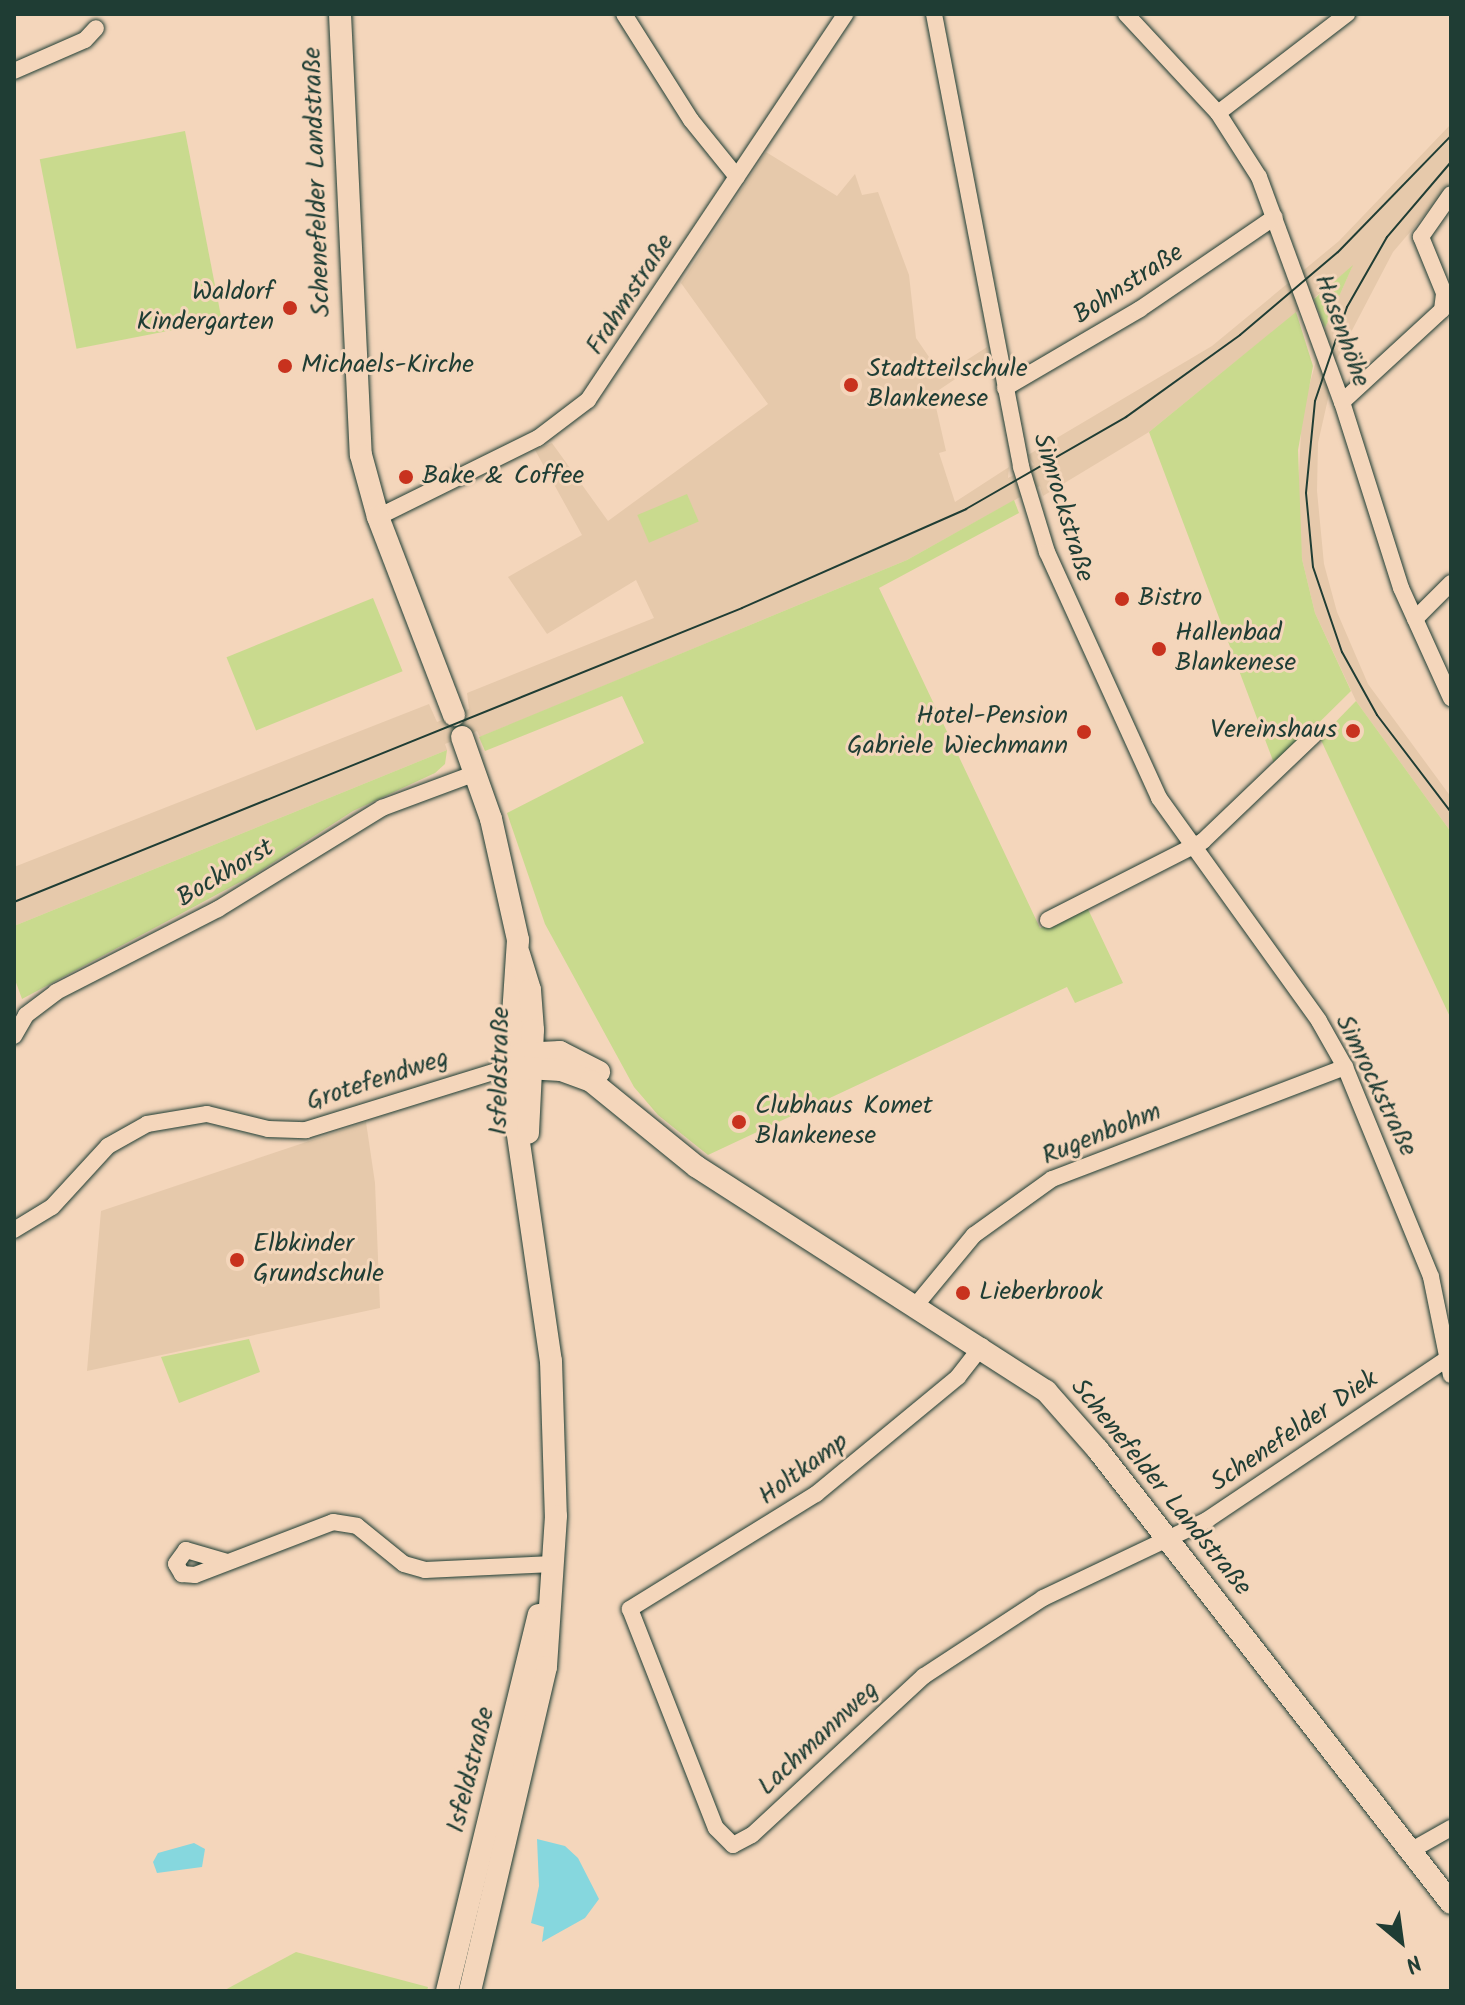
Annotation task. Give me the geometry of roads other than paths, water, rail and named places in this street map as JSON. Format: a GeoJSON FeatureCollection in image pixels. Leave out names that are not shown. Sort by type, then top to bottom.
{"type":"FeatureCollection","features":[{"type":"Feature","properties":{"kind":"main road","name":"Schenefelder Landstraße"},"geometry":{"type":"LineString","coordinates":[[340,14],[356,409],[378,517],[454,715]]}},
{"type":"Feature","properties":{"kind":"main road"},"geometry":{"type":"LineString","coordinates":[[462,737],[476,773]]}},
{"type":"Feature","properties":{"kind":"main road","name":"Isfeldstraße"},"geometry":{"type":"LineString","coordinates":[[470,1991],[546,1667],[553,1564],[551,1361],[526,1166],[524,1062],[530,990],[519,954],[501,853],[476,773]]}},
{"type":"Feature","properties":{"kind":"main road","name":"Schenefelder Landstraße"},"geometry":{"type":"LineString","coordinates":[[524,1062],[582,1061],[697,1167],[982,1346],[1046,1391],[1169,1541],[1451,1903]]}},
{"type":"Feature","properties":{"kind":"main road","name":"Isfeldstraße"},"geometry":{"type":"LineString","coordinates":[[447,1991],[553,1564]]}},
{"type":"Feature","properties":{"kind":"street"},"geometry":{"type":"LineString","coordinates":[[624,14],[691,120],[737,177]]}},
{"type":"Feature","properties":{"kind":"street","name":"Frahmstraße"},"geometry":{"type":"LineString","coordinates":[[378,517],[538,438],[588,400],[845,14]]}},
{"type":"Feature","properties":{"kind":"street","name":"Simrockstraße"},"geometry":{"type":"LineString","coordinates":[[934,14],[1005,388],[1034,515],[1066,600],[1145,772],[1193,848],[1319,1021],[1345,1067],[1431,1277],[1450,1364]]}},
{"type":"Feature","properties":{"kind":"street","name":"Hasenhöhe"},"geometry":{"type":"LineString","coordinates":[[1126,14],[1218,113],[1259,177],[1342,402],[1415,619],[1451,698]]}},
{"type":"Feature","properties":{"kind":"street"},"geometry":{"type":"LineString","coordinates":[[1218,113],[1347,14]]}},
{"type":"Feature","properties":{"kind":"street"},"geometry":{"type":"LineString","coordinates":[[14,71],[85,40],[96,28]]}},
{"type":"Feature","properties":{"kind":"street"},"geometry":{"type":"LineString","coordinates":[[1342,402],[1442,310],[1444,293],[1421,237],[1451,194]]}},
{"type":"Feature","properties":{"kind":"street","name":"Bohnstraße"},"geometry":{"type":"LineString","coordinates":[[1005,388],[1140,309],[1275,217]]}},
{"type":"Feature","properties":{"kind":"street"},"geometry":{"type":"LineString","coordinates":[[1415,619],[1451,583]]}},
{"type":"Feature","properties":{"kind":"street"},"geometry":{"type":"LineString","coordinates":[[1048,920],[1193,848],[1314,735]]}},
{"type":"Feature","properties":{"kind":"street","name":"Bockhorst"},"geometry":{"type":"LineString","coordinates":[[14,1036],[26,1015],[56,992],[218,909],[382,808],[476,773]]}},
{"type":"Feature","properties":{"kind":"street","name":"Grotefendweg"},"geometry":{"type":"LineString","coordinates":[[14,1230],[52,1207],[108,1146],[147,1124],[207,1114],[268,1129],[306,1130],[524,1062]]}},
{"type":"Feature","properties":{"kind":"street","name":"Rugenbohm"},"geometry":{"type":"LineString","coordinates":[[916,1305],[974,1235],[1052,1179],[1345,1067]]}},
{"type":"Feature","properties":{"kind":"street","name":"Holtkamp"},"geometry":{"type":"LineString","coordinates":[[633,1604],[816,1494],[958,1377],[982,1346]]}},
{"type":"Feature","properties":{"kind":"street","name":"Schenefelder Diek"},"geometry":{"type":"LineString","coordinates":[[1169,1541],[1450,1364]]}},
{"type":"Feature","properties":{"kind":"street"},"geometry":{"type":"LineString","coordinates":[[227,1562],[315,1527],[342,1522],[364,1530],[404,1564],[425,1570],[553,1564]]}},
{"type":"Feature","properties":{"kind":"street","name":"Lachmannweg"},"geometry":{"type":"LineString","coordinates":[[633,1604],[633,1626],[716,1828],[733,1845],[752,1835],[924,1676],[1063,1587],[1140,1549],[1169,1541]]}},
{"type":"Feature","properties":{"kind":"street"},"geometry":{"type":"LineString","coordinates":[[1410,1851],[1451,1828]]}},
{"type":"Feature","properties":{"kind":"water"},"geometry":{"type":"Polygon","coordinates":[[[537,1839],[565,1846],[578,1858],[599,1899],[585,1918],[542,1942],[544,1927],[531,1923],[539,1886],[537,1839]]]}},
{"type":"Feature","properties":{"kind":"water"},"geometry":{"type":"Polygon","coordinates":[[[194,1843],[205,1849],[202,1867],[157,1873],[153,1862],[158,1853],[194,1843]]]}},
{"type":"Feature","properties":{"kind":"tram line"},"geometry":{"type":"LineString","coordinates":[[14,902],[742,608],[966,509],[1126,417],[1240,335],[1338,252],[1451,136]]}},
{"type":"Feature","properties":{"kind":"tram line"},"geometry":{"type":"LineString","coordinates":[[1451,162],[1387,237],[1347,307],[1315,401],[1306,493],[1313,567],[1342,652],[1377,715],[1451,812]]}},
{"type":"Feature","properties":{"kind":"place","name":"Waldorf Kindergarten"},"geometry":{"type":"Point","coordinates":[290,308]}},
{"type":"Feature","properties":{"kind":"place","name":"Michaels-Kirche"},"geometry":{"type":"Point","coordinates":[285,366]}},
{"type":"Feature","properties":{"kind":"place","name":"Stadtteilschule Blankenese"},"geometry":{"type":"Point","coordinates":[851,385]}},
{"type":"Feature","properties":{"kind":"place","name":"Bake & Coffee"},"geometry":{"type":"Point","coordinates":[406,477]}},
{"type":"Feature","properties":{"kind":"place","name":"Bistro"},"geometry":{"type":"Point","coordinates":[1122,599]}},
{"type":"Feature","properties":{"kind":"place","name":"Hallenbad Blankenese"},"geometry":{"type":"Point","coordinates":[1159,649]}},
{"type":"Feature","properties":{"kind":"place","name":"Vereinshaus"},"geometry":{"type":"Point","coordinates":[1353,731]}},
{"type":"Feature","properties":{"kind":"place","name":"Hotel-Pension Gabriele Wiechmann"},"geometry":{"type":"Point","coordinates":[1084,732]}},
{"type":"Feature","properties":{"kind":"place","name":"Clubhaus Komet Blankenese"},"geometry":{"type":"Point","coordinates":[739,1122]}},
{"type":"Feature","properties":{"kind":"place","name":"Elbkinder Grundschule"},"geometry":{"type":"Point","coordinates":[237,1260]}},
{"type":"Feature","properties":{"kind":"place","name":"Lieberbrook"},"geometry":{"type":"Point","coordinates":[963,1293]}}]}
